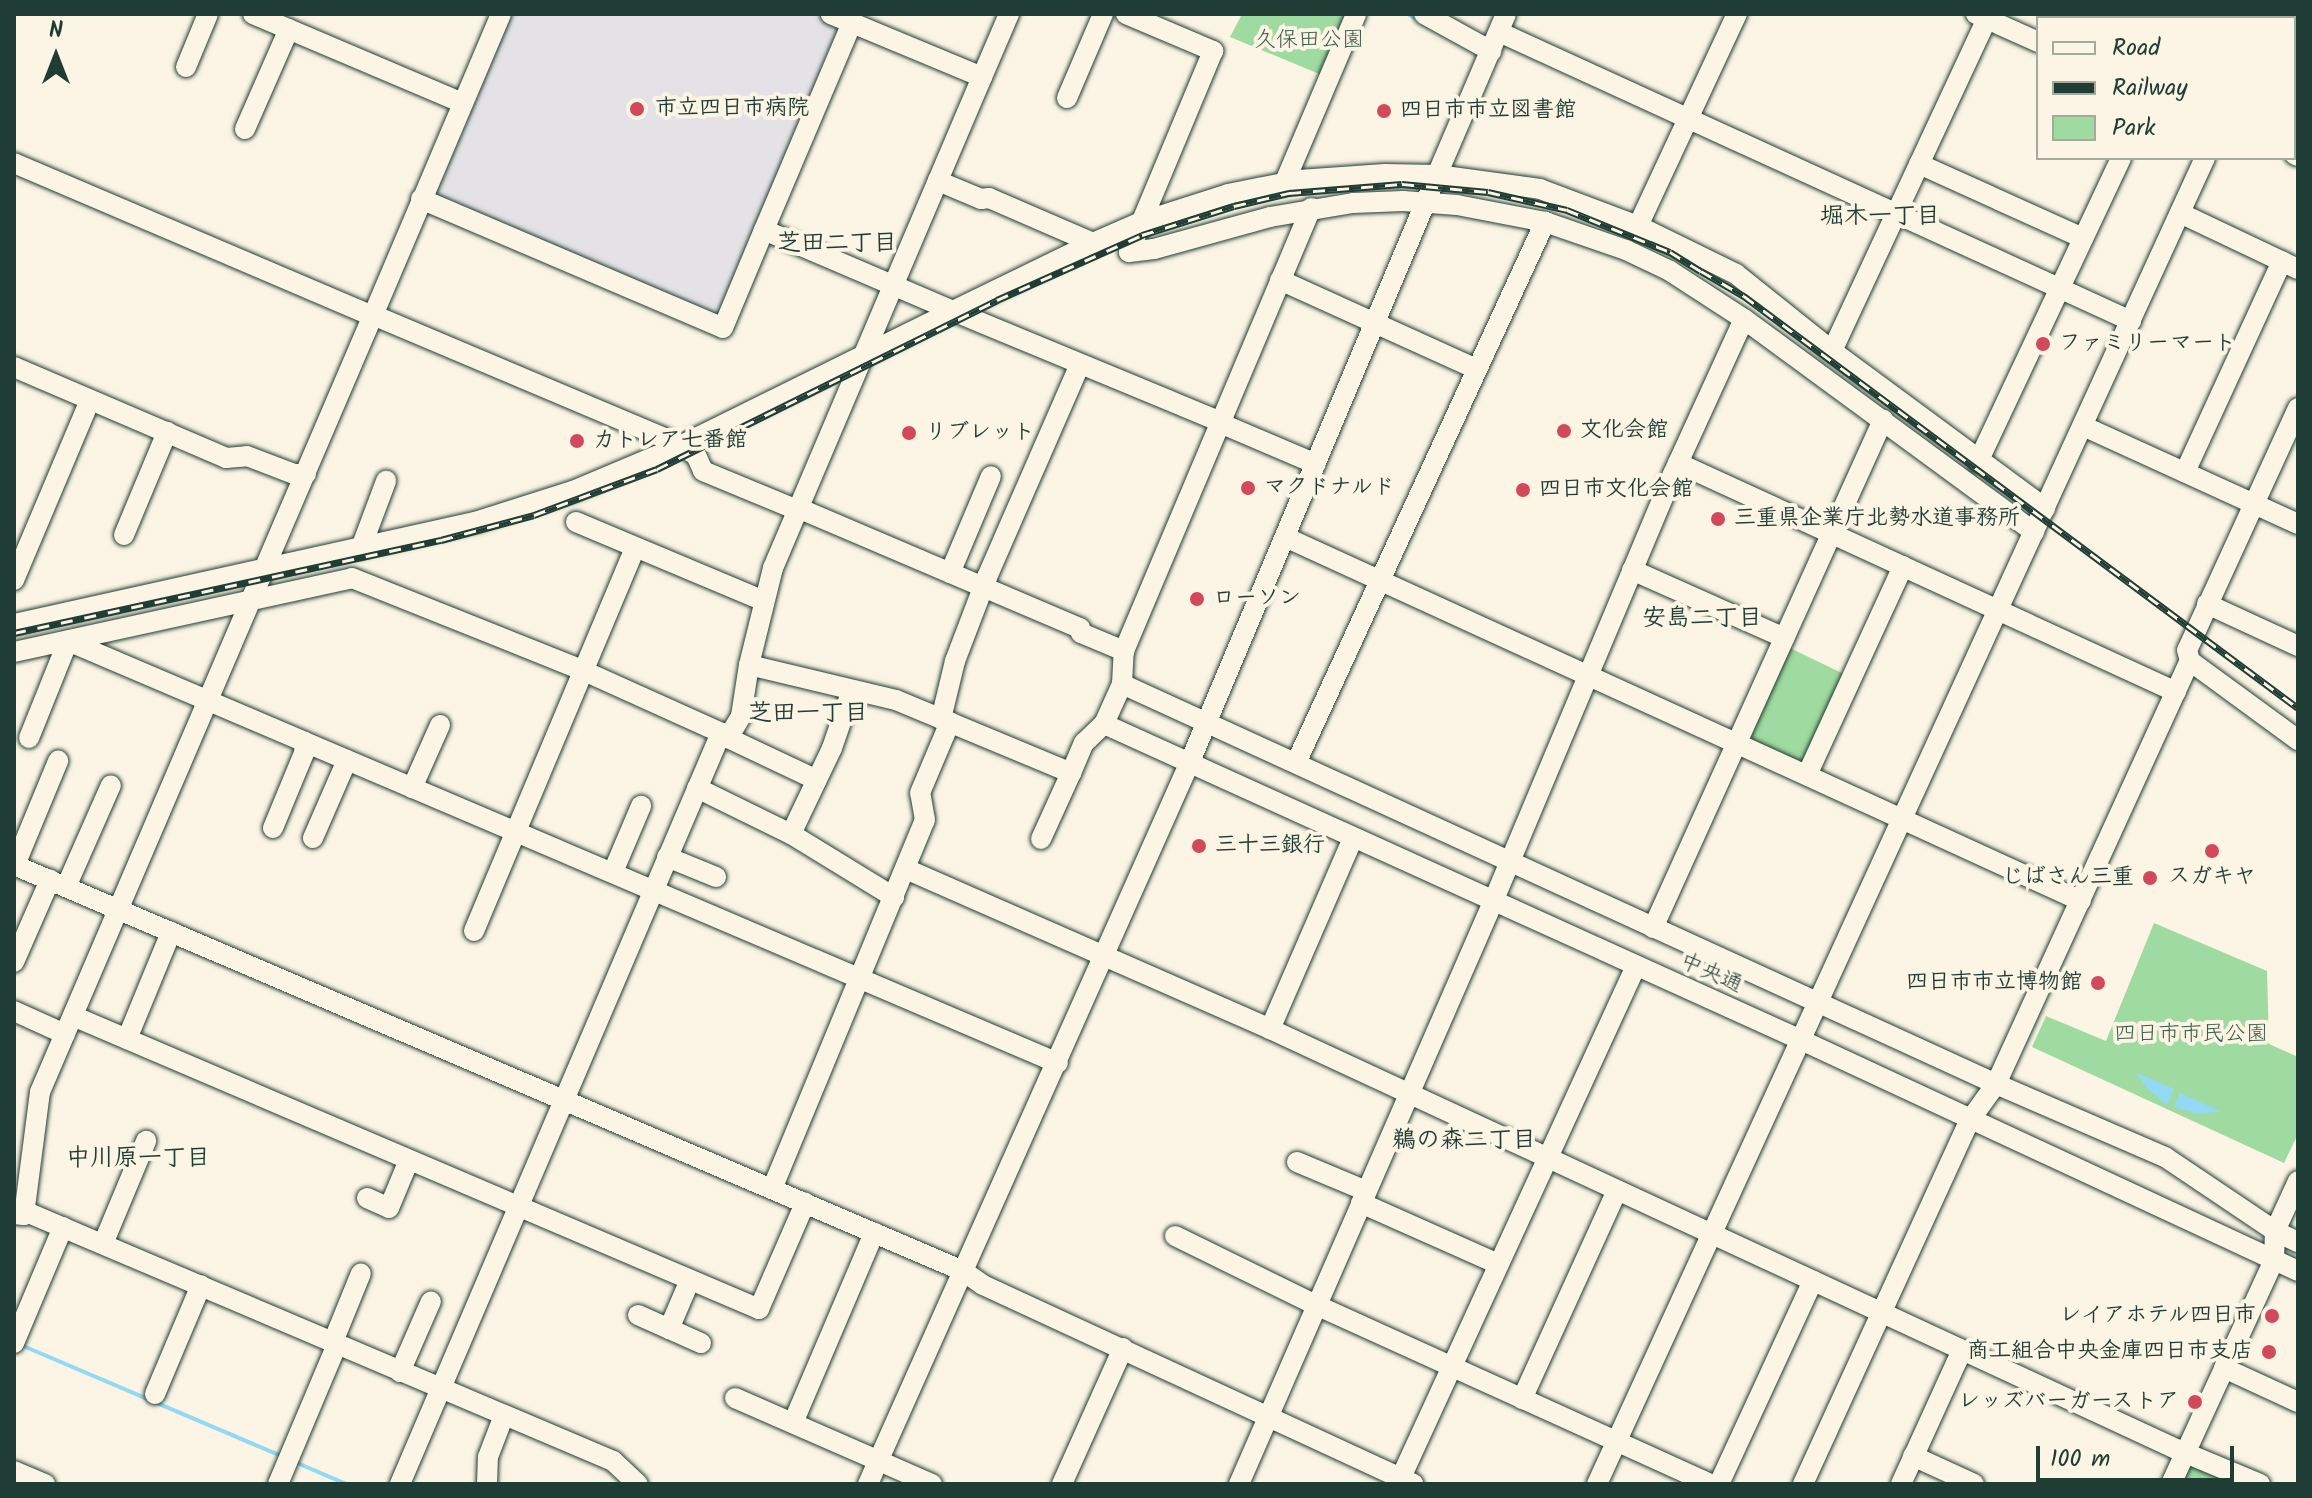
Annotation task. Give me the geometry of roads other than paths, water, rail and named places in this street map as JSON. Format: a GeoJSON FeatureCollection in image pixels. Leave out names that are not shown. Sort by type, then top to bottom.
{"type":"FeatureCollection","features":[{"type":"Feature","properties":{"kind":"street"},"geometry":{"type":"LineString","coordinates":[[186,67],[208,14]]}},
{"type":"Feature","properties":{"kind":"street"},"geometry":{"type":"LineString","coordinates":[[253,14],[289,24],[463,103]]}},
{"type":"Feature","properties":{"kind":"street"},"geometry":{"type":"LineString","coordinates":[[501,14],[40,1092],[19,1213],[63,1227],[613,1461],[638,1484]]}},
{"type":"Feature","properties":{"kind":"street"},"geometry":{"type":"LineString","coordinates":[[831,14],[982,77]]}},
{"type":"Feature","properties":{"kind":"street"},"geometry":{"type":"LineString","coordinates":[[400,1484],[697,788],[725,736],[741,716],[764,601],[798,509],[1009,14]]}},
{"type":"Feature","properties":{"kind":"street"},"geometry":{"type":"LineString","coordinates":[[1067,98],[1103,14]]}},
{"type":"Feature","properties":{"kind":"street"},"geometry":{"type":"LineString","coordinates":[[1126,14],[1213,51],[1129,252],[1154,249],[1232,225],[1311,208],[1377,202],[1481,208],[1545,222],[1626,250],[1670,271],[1744,319],[2034,532]]}},
{"type":"Feature","properties":{"kind":"street"},"geometry":{"type":"LineString","coordinates":[[1284,184],[1356,14]]}},
{"type":"Feature","properties":{"kind":"street"},"geometry":{"type":"LineString","coordinates":[[1638,226],[1737,14]]}},
{"type":"Feature","properties":{"kind":"street"},"geometry":{"type":"LineString","coordinates":[[1431,16],[1498,32],[2131,321]]}},
{"type":"Feature","properties":{"kind":"street"},"geometry":{"type":"LineString","coordinates":[[1832,351],[1919,164],[1982,16],[2036,41]]}},
{"type":"Feature","properties":{"kind":"street"},"geometry":{"type":"LineString","coordinates":[[421,199],[723,328],[852,23]]}},
{"type":"Feature","properties":{"kind":"street"},"geometry":{"type":"LineString","coordinates":[[245,129],[289,24]]}},
{"type":"Feature","properties":{"kind":"street"},"geometry":{"type":"LineString","coordinates":[[868,1484],[1189,764],[1498,32]]}},
{"type":"Feature","properties":{"kind":"street"},"geometry":{"type":"LineString","coordinates":[[1978,462],[2120,160]]}},
{"type":"Feature","properties":{"kind":"street"},"geometry":{"type":"LineString","coordinates":[[1597,1484],[2204,160]]}},
{"type":"Feature","properties":{"kind":"street"},"geometry":{"type":"LineString","coordinates":[[14,163],[680,446],[696,455],[703,471],[984,587],[1124,651]]}},
{"type":"Feature","properties":{"kind":"street"},"geometry":{"type":"LineString","coordinates":[[1919,164],[2083,238]]}},
{"type":"Feature","properties":{"kind":"street"},"geometry":{"type":"LineString","coordinates":[[14,624],[265,566],[361,548],[524,507],[600,480],[680,446],[1141,222],[1228,194],[1324,177],[1437,175],[1540,189],[1638,226],[1736,274],[1978,462],[2045,508]]}},
{"type":"Feature","properties":{"kind":"street"},"geometry":{"type":"LineString","coordinates":[[938,181],[981,199],[989,198],[1093,243]]}},
{"type":"Feature","properties":{"kind":"street"},"geometry":{"type":"LineString","coordinates":[[1041,839],[1084,743],[1104,724],[1122,684],[1124,651],[1311,208]]}},
{"type":"Feature","properties":{"kind":"street"},"geometry":{"type":"LineString","coordinates":[[2180,213],[2290,265],[2185,472]]}},
{"type":"Feature","properties":{"kind":"street"},"geometry":{"type":"LineString","coordinates":[[1296,763],[1545,222]]}},
{"type":"Feature","properties":{"kind":"street"},"geometry":{"type":"LineString","coordinates":[[764,230],[1316,464]]}},
{"type":"Feature","properties":{"kind":"street"},"geometry":{"type":"LineString","coordinates":[[1280,280],[1476,369]]}},
{"type":"Feature","properties":{"kind":"street"},"geometry":{"type":"LineString","coordinates":[[1239,1484],[1493,902],[1678,463],[1744,319]]}},
{"type":"Feature","properties":{"kind":"street"},"geometry":{"type":"LineString","coordinates":[[772,1189],[925,820],[920,793],[946,721],[955,661],[1080,364]]}},
{"type":"Feature","properties":{"kind":"street"},"geometry":{"type":"LineString","coordinates":[[14,368],[226,458],[247,456],[294,474],[306,474]]}},
{"type":"Feature","properties":{"kind":"street"},"geometry":{"type":"LineString","coordinates":[[14,580],[90,400]]}},
{"type":"Feature","properties":{"kind":"street"},"geometry":{"type":"LineString","coordinates":[[2298,408],[2187,650],[2190,661],[2298,740]]}},
{"type":"Feature","properties":{"kind":"street"},"geometry":{"type":"LineString","coordinates":[[1653,928],[1883,420]]}},
{"type":"Feature","properties":{"kind":"street"},"geometry":{"type":"LineString","coordinates":[[2083,426],[2298,524]]}},
{"type":"Feature","properties":{"kind":"street"},"geometry":{"type":"LineString","coordinates":[[124,535],[167,432]]}},
{"type":"Feature","properties":{"kind":"street"},"geometry":{"type":"LineString","coordinates":[[1678,463],[2176,692]]}},
{"type":"Feature","properties":{"kind":"street"},"geometry":{"type":"LineString","coordinates":[[950,573],[991,476]]}},
{"type":"Feature","properties":{"kind":"street"},"geometry":{"type":"LineString","coordinates":[[361,548],[386,481]]}},
{"type":"Feature","properties":{"kind":"street"},"geometry":{"type":"LineString","coordinates":[[576,522],[764,601]]}},
{"type":"Feature","properties":{"kind":"street"},"geometry":{"type":"LineString","coordinates":[[1285,537],[2081,901]]}},
{"type":"Feature","properties":{"kind":"street"},"geometry":{"type":"LineString","coordinates":[[471,920],[482,886],[516,831],[635,548]]}},
{"type":"Feature","properties":{"kind":"street"},"geometry":{"type":"LineString","coordinates":[[1807,775],[1903,566]]}},
{"type":"Feature","properties":{"kind":"street"},"geometry":{"type":"LineString","coordinates":[[1632,570],[1785,638]]}},
{"type":"Feature","properties":{"kind":"street"},"geometry":{"type":"LineString","coordinates":[[14,652],[355,578],[584,671],[817,780]]}},
{"type":"Feature","properties":{"kind":"street"},"geometry":{"type":"LineString","coordinates":[[2207,604],[2298,646]]}},
{"type":"Feature","properties":{"kind":"street"},"geometry":{"type":"LineString","coordinates":[[68,641],[1058,1063]]}},
{"type":"Feature","properties":{"kind":"street"},"geometry":{"type":"LineString","coordinates":[[29,738],[68,641]]}},
{"type":"Feature","properties":{"kind":"street"},"geometry":{"type":"LineString","coordinates":[[1803,1484],[1970,1120],[1996,1084],[2190,661]]}},
{"type":"Feature","properties":{"kind":"street"},"geometry":{"type":"LineString","coordinates":[[749,665],[896,700],[1071,773]]}},
{"type":"Feature","properties":{"kind":"street","name":"中央通"},"geometry":{"type":"LineString","coordinates":[[1122,684],[1996,1084],[2165,1157],[2275,1231],[2298,1242]]}},
{"type":"Feature","properties":{"kind":"street"},"geometry":{"type":"LineString","coordinates":[[791,834],[817,780],[852,690]]}},
{"type":"Feature","properties":{"kind":"street","name":"中央通"},"geometry":{"type":"LineString","coordinates":[[1104,724],[1635,968],[1801,1040],[2298,1271]]}},
{"type":"Feature","properties":{"kind":"street"},"geometry":{"type":"LineString","coordinates":[[412,788],[440,725]]}},
{"type":"Feature","properties":{"kind":"street"},"geometry":{"type":"LineString","coordinates":[[273,828],[304,753],[305,742]]}},
{"type":"Feature","properties":{"kind":"street"},"geometry":{"type":"LineString","coordinates":[[313,838],[347,760]]}},
{"type":"Feature","properties":{"kind":"street"},"geometry":{"type":"LineString","coordinates":[[58,761],[15,865],[963,1271],[983,1285],[1404,1482],[1452,1366],[1635,968]]}},
{"type":"Feature","properties":{"kind":"street"},"geometry":{"type":"LineString","coordinates":[[14,962],[111,785]]}},
{"type":"Feature","properties":{"kind":"street"},"geometry":{"type":"LineString","coordinates":[[697,788],[791,834],[894,897]]}},
{"type":"Feature","properties":{"kind":"street"},"geometry":{"type":"LineString","coordinates":[[613,872],[641,806]]}},
{"type":"Feature","properties":{"kind":"street"},"geometry":{"type":"LineString","coordinates":[[1270,1029],[1353,838]]}},
{"type":"Feature","properties":{"kind":"street"},"geometry":{"type":"LineString","coordinates":[[667,857],[716,877]]}},
{"type":"Feature","properties":{"kind":"street"},"geometry":{"type":"LineString","coordinates":[[906,869],[1270,1029],[1962,1350],[2260,1484]]}},
{"type":"Feature","properties":{"kind":"street"},"geometry":{"type":"LineString","coordinates":[[127,1039],[171,932]]}},
{"type":"Feature","properties":{"kind":"street"},"geometry":{"type":"LineString","coordinates":[[14,1011],[127,1039],[759,1309],[805,1203]]}},
{"type":"Feature","properties":{"kind":"street"},"geometry":{"type":"LineString","coordinates":[[103,1244],[146,1141]]}},
{"type":"Feature","properties":{"kind":"street"},"geometry":{"type":"LineString","coordinates":[[367,1198],[389,1208],[409,1160]]}},
{"type":"Feature","properties":{"kind":"street"},"geometry":{"type":"LineString","coordinates":[[1297,1162],[1498,1264]]}},
{"type":"Feature","properties":{"kind":"street"},"geometry":{"type":"LineString","coordinates":[[2171,1484],[2274,1260],[2275,1231],[2298,1181]]}},
{"type":"Feature","properties":{"kind":"street"},"geometry":{"type":"LineString","coordinates":[[1522,1399],[1617,1191]]}},
{"type":"Feature","properties":{"kind":"street"},"geometry":{"type":"LineString","coordinates":[[14,1343],[63,1227]]}},
{"type":"Feature","properties":{"kind":"street"},"geometry":{"type":"LineString","coordinates":[[793,1423],[874,1233]]}},
{"type":"Feature","properties":{"kind":"street"},"geometry":{"type":"LineString","coordinates":[[1175,1236],[1316,1305],[1710,1484]]}},
{"type":"Feature","properties":{"kind":"street"},"geometry":{"type":"LineString","coordinates":[[278,1484],[361,1273]]}},
{"type":"Feature","properties":{"kind":"street"},"geometry":{"type":"LineString","coordinates":[[669,1329],[690,1280]]}},
{"type":"Feature","properties":{"kind":"street"},"geometry":{"type":"LineString","coordinates":[[1719,1484],[1813,1281]]}},
{"type":"Feature","properties":{"kind":"street"},"geometry":{"type":"LineString","coordinates":[[155,1394],[201,1285]]}},
{"type":"Feature","properties":{"kind":"street"},"geometry":{"type":"LineString","coordinates":[[400,1372],[431,1301]]}},
{"type":"Feature","properties":{"kind":"street"},"geometry":{"type":"LineString","coordinates":[[638,1315],[701,1343]]}},
{"type":"Feature","properties":{"kind":"street"},"geometry":{"type":"LineString","coordinates":[[1062,1484],[1123,1348]]}},
{"type":"Feature","properties":{"kind":"street"},"geometry":{"type":"LineString","coordinates":[[1901,1484],[1962,1350]]}},
{"type":"Feature","properties":{"kind":"street"},"geometry":{"type":"LineString","coordinates":[[2224,1368],[2298,1402]]}},
{"type":"Feature","properties":{"kind":"street"},"geometry":{"type":"LineString","coordinates":[[735,1398],[932,1484]]}},
{"type":"Feature","properties":{"kind":"street"},"geometry":{"type":"LineString","coordinates":[[487,1484],[488,1457],[504,1415]]}},
{"type":"Feature","properties":{"kind":"street"},"geometry":{"type":"LineString","coordinates":[[1913,1456],[1974,1484]]}},
{"type":"Feature","properties":{"kind":"street"},"geometry":{"type":"LineString","coordinates":[[14,1471],[45,1484]]}},
{"type":"Feature","properties":{"kind":"water"},"geometry":{"type":"Polygon","coordinates":[[[2135,1072],[2174,1089],[2167,1105],[2148,1089],[2135,1072]]]}},
{"type":"Feature","properties":{"kind":"water"},"geometry":{"type":"Polygon","coordinates":[[[2180,1093],[2222,1112],[2195,1113],[2174,1107],[2180,1093]]]}},
{"type":"Feature","properties":{"kind":"waterway"},"geometry":{"type":"LineString","coordinates":[[1408,14],[1420,21]]}},
{"type":"Feature","properties":{"kind":"waterway"},"geometry":{"type":"LineString","coordinates":[[21,1345],[284,1457]]}},
{"type":"Feature","properties":{"kind":"waterway"},"geometry":{"type":"LineString","coordinates":[[295,1462],[346,1484]]}},
{"type":"Feature","properties":{"kind":"railway"},"geometry":{"type":"LineString","coordinates":[[14,633],[441,540],[534,515],[657,469],[997,300],[1142,235],[1234,206],[1289,193],[1402,184],[1488,192],[1567,210],[1670,252],[1744,296],[2298,708]]}},
{"type":"Feature","properties":{"kind":"place","name":"市立四日市病院"},"geometry":{"type":"Point","coordinates":[637,109]}},
{"type":"Feature","properties":{"kind":"place","name":"四日市市立図書館"},"geometry":{"type":"Point","coordinates":[1384,111]}},
{"type":"Feature","properties":{"kind":"place","name":"ファミリーマート"},"geometry":{"type":"Point","coordinates":[2043,344]}},
{"type":"Feature","properties":{"kind":"place","name":"文化会館"},"geometry":{"type":"Point","coordinates":[1564,431]}},
{"type":"Feature","properties":{"kind":"place","name":"リブレット"},"geometry":{"type":"Point","coordinates":[909,433]}},
{"type":"Feature","properties":{"kind":"place","name":"カトレア七番館"},"geometry":{"type":"Point","coordinates":[577,441]}},
{"type":"Feature","properties":{"kind":"place","name":"マクドナルド"},"geometry":{"type":"Point","coordinates":[1248,488]}},
{"type":"Feature","properties":{"kind":"place","name":"四日市文化会館"},"geometry":{"type":"Point","coordinates":[1523,490]}},
{"type":"Feature","properties":{"kind":"place","name":"三重県企業庁北勢水道事務所"},"geometry":{"type":"Point","coordinates":[1718,519]}},
{"type":"Feature","properties":{"kind":"place","name":"ローソン"},"geometry":{"type":"Point","coordinates":[1197,599]}},
{"type":"Feature","properties":{"kind":"place","name":"三十三銀行"},"geometry":{"type":"Point","coordinates":[1199,846]}},
{"type":"Feature","properties":{"kind":"place","name":"スガキヤ"},"geometry":{"type":"Point","coordinates":[2212,851]}},
{"type":"Feature","properties":{"kind":"place","name":"じばさん三重"},"geometry":{"type":"Point","coordinates":[2150,878]}},
{"type":"Feature","properties":{"kind":"place","name":"四日市市立博物館"},"geometry":{"type":"Point","coordinates":[2098,983]}},
{"type":"Feature","properties":{"kind":"place","name":"レイアホテル四日市"},"geometry":{"type":"Point","coordinates":[2272,1316]}},
{"type":"Feature","properties":{"kind":"place","name":"商工組合中央金庫四日市支店"},"geometry":{"type":"Point","coordinates":[2269,1352]}},
{"type":"Feature","properties":{"kind":"place","name":"レッズバーガーストア"},"geometry":{"type":"Point","coordinates":[2195,1402]}},
{"type":"Feature","properties":{"kind":"district","name":"堀木一丁目"},"geometry":{"type":"Point","coordinates":[1880,217]}},
{"type":"Feature","properties":{"kind":"district","name":"芝田二丁目"},"geometry":{"type":"Point","coordinates":[837,244]}},
{"type":"Feature","properties":{"kind":"district","name":"安島二丁目"},"geometry":{"type":"Point","coordinates":[1702,619]}},
{"type":"Feature","properties":{"kind":"district","name":"芝田一丁目"},"geometry":{"type":"Point","coordinates":[808,714]}},
{"type":"Feature","properties":{"kind":"district","name":"鵜の森二丁目"},"geometry":{"type":"Point","coordinates":[1464,1141]}},
{"type":"Feature","properties":{"kind":"district","name":"中川原一丁目"},"geometry":{"type":"Point","coordinates":[138,1159]}},
{"type":"Feature","properties":{"kind":"park label","name":"久保田公園"},"geometry":{"type":"Point","coordinates":[1309,41]}},
{"type":"Feature","properties":{"kind":"park label","name":"四日市市民公園"},"geometry":{"type":"Point","coordinates":[2191,1035]}}]}
